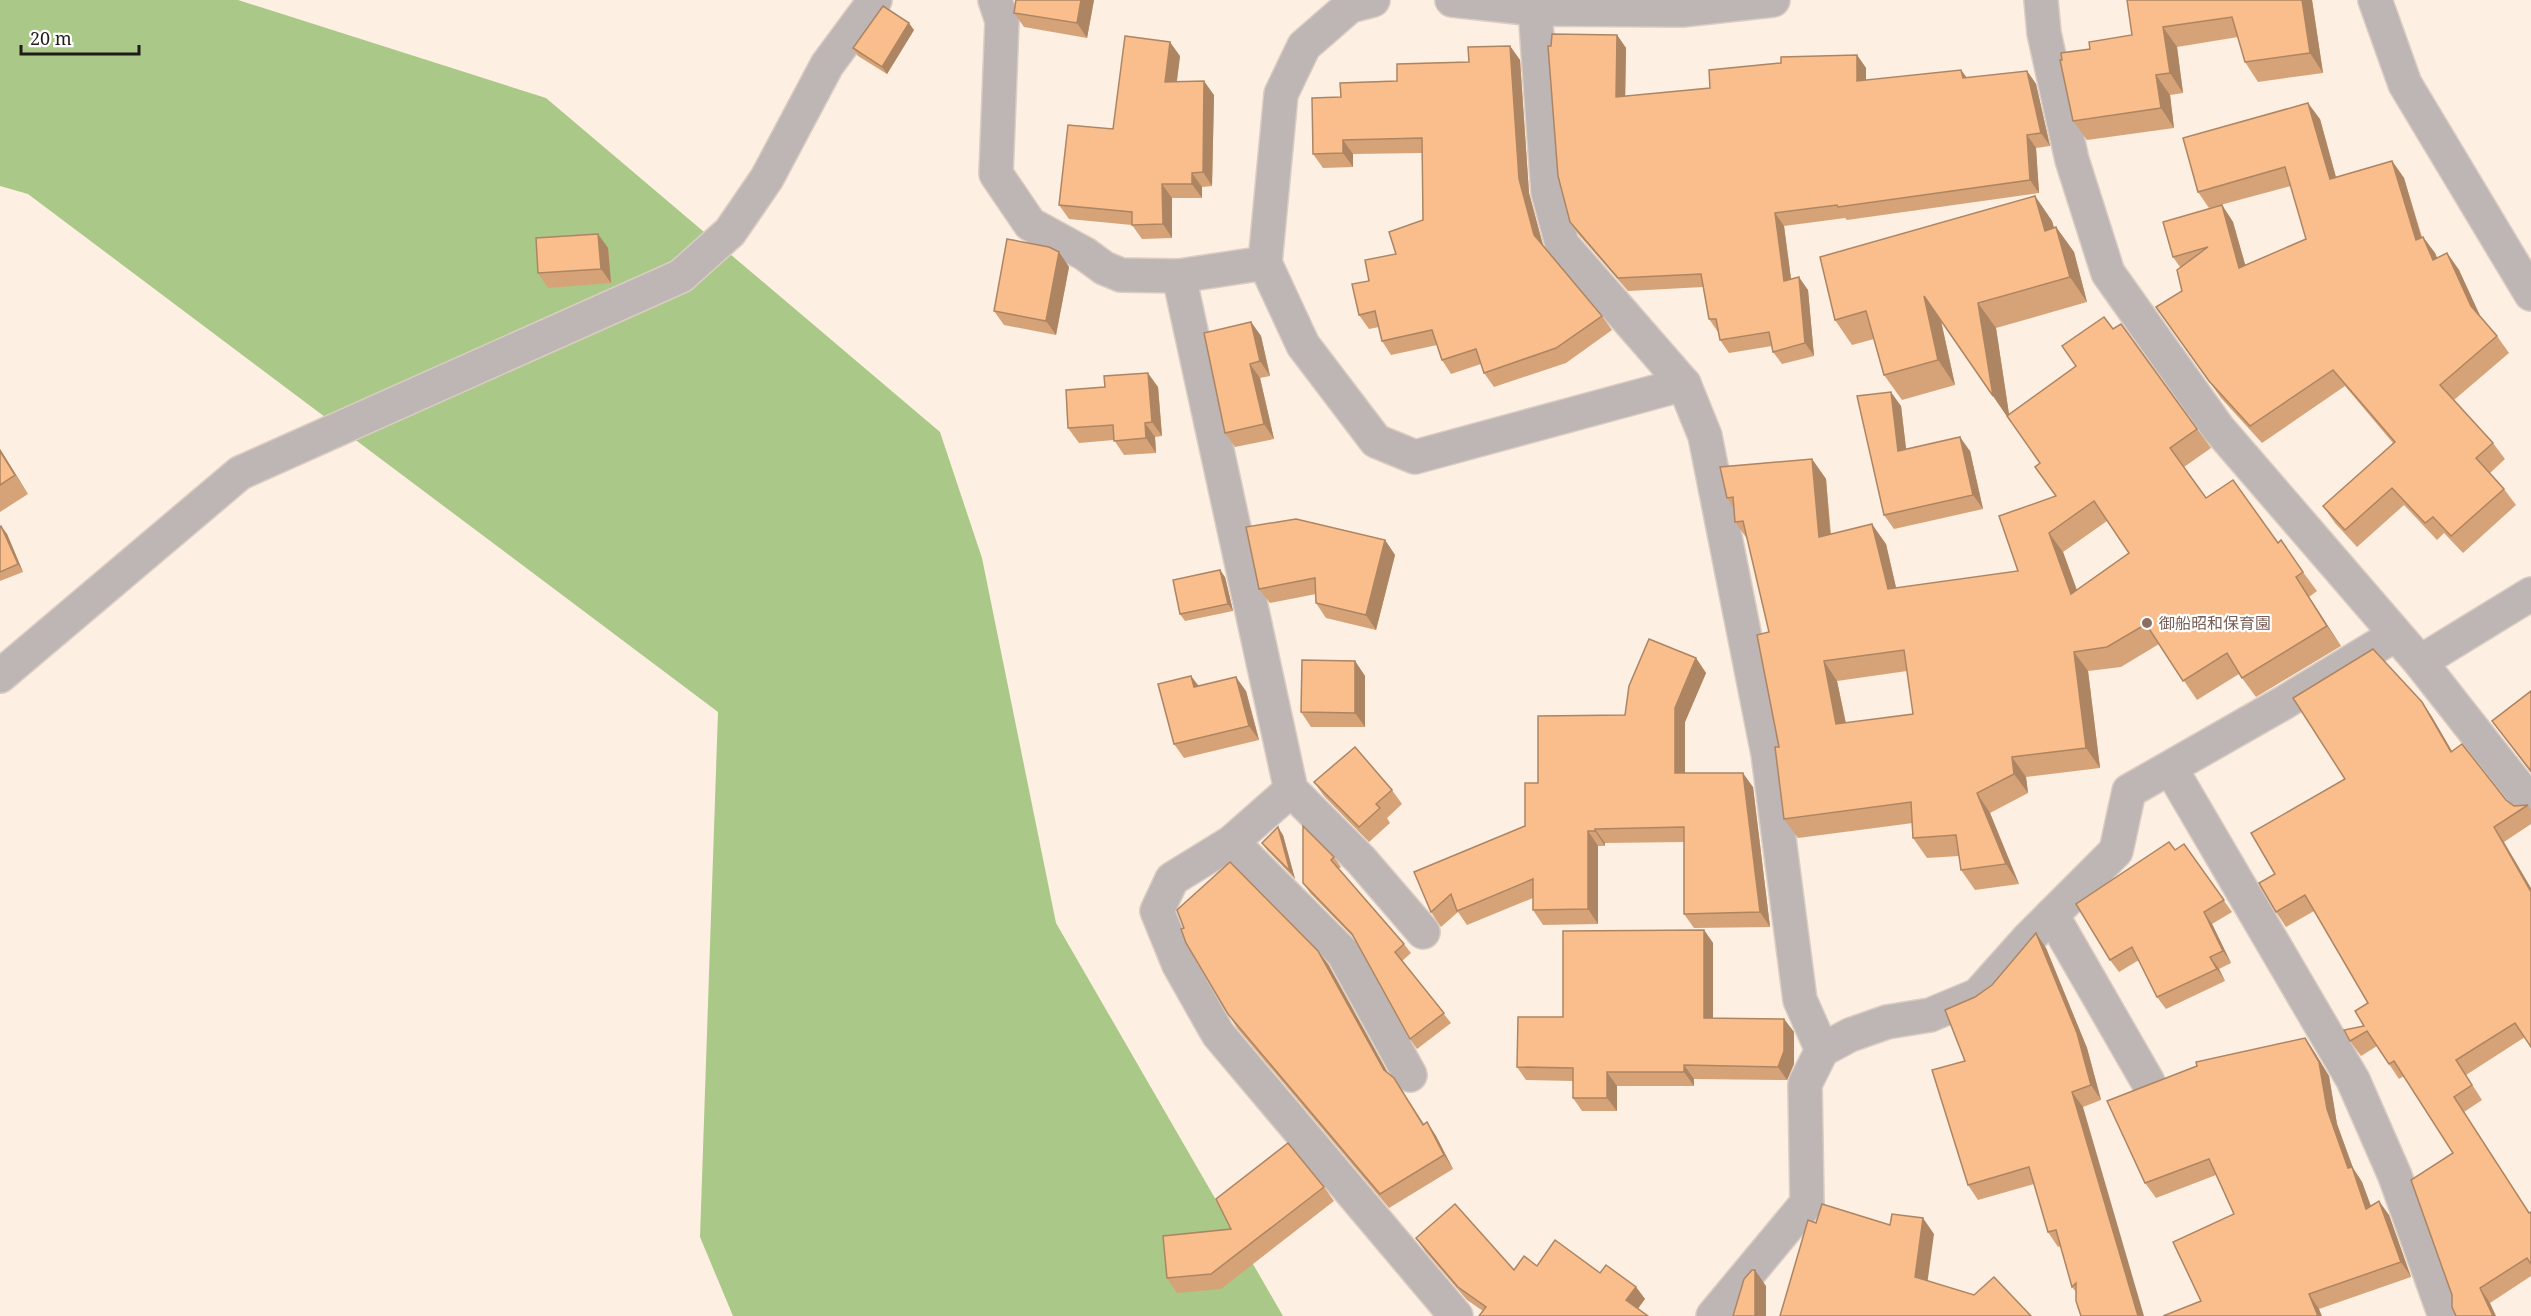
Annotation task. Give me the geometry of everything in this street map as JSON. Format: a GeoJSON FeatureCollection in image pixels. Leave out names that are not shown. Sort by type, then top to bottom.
{"type":"FeatureCollection","features":[{"type":"Feature","properties":{"kind":"street"},"geometry":{"type":"LineString","coordinates":[[0,676],[240,473],[681,276],[730,232],[767,178],[827,66],[875,0]]}},
{"type":"Feature","properties":{"kind":"street"},"geometry":{"type":"LineString","coordinates":[[995,0],[1002,21],[996,174],[1030,224],[1085,254],[1104,268],[1121,274],[1179,276],[1265,263]]}},
{"type":"Feature","properties":{"kind":"street"},"geometry":{"type":"LineString","coordinates":[[1372,0],[1350,6],[1304,46],[1281,94],[1265,263],[1303,345],[1376,441],[1415,457],[1684,384]]}},
{"type":"Feature","properties":{"kind":"street"},"geometry":{"type":"LineString","coordinates":[[1452,0],[1682,10],[1773,0]]}},
{"type":"Feature","properties":{"kind":"street"},"geometry":{"type":"LineString","coordinates":[[2041,0],[2044,33],[2072,160],[2108,273],[2218,428],[2420,662],[2531,803]]}},
{"type":"Feature","properties":{"kind":"street"},"geometry":{"type":"LineString","coordinates":[[2375,0],[2404,84],[2531,294]]}},
{"type":"Feature","properties":{"kind":"street"},"geometry":{"type":"LineString","coordinates":[[1536,4],[1548,192],[1562,244],[1684,384],[1705,436],[1766,743],[1800,1000],[1822,1050]]}},
{"type":"Feature","properties":{"kind":"street"},"geometry":{"type":"LineString","coordinates":[[1179,276],[1291,790],[1361,860],[1423,932]]}},
{"type":"Feature","properties":{"kind":"street"},"geometry":{"type":"LineString","coordinates":[[2420,662],[2531,594]]}},
{"type":"Feature","properties":{"kind":"street"},"geometry":{"type":"LineString","coordinates":[[1713,1316],[1807,1203],[1805,1084],[1822,1050],[1850,1035],[1887,1022],[1930,1015],[1978,995],[2052,915],[2116,851],[2129,790],[2171,769],[2395,635]]}},
{"type":"Feature","properties":{"kind":"street"},"geometry":{"type":"LineString","coordinates":[[2171,769],[2354,1080],[2395,1176],[2445,1316]]}},
{"type":"Feature","properties":{"kind":"street"},"geometry":{"type":"LineString","coordinates":[[1291,790],[1233,843],[1172,879],[1157,911],[1179,965],[1218,1034],[1456,1316]]}},
{"type":"Feature","properties":{"kind":"street"},"geometry":{"type":"LineString","coordinates":[[1233,843],[1342,953],[1410,1075]]}},
{"type":"Feature","properties":{"kind":"street"},"geometry":{"type":"LineString","coordinates":[[2052,915],[2148,1082]]}},
{"type":"Feature","properties":{"kind":"green space"},"geometry":{"type":"Polygon","coordinates":[[[0,0],[238,0],[546,98],[940,432],[982,558],[1056,923],[1283,1316],[733,1316],[700,1237],[718,712],[28,194],[0,186],[0,0]]]}},
{"type":"Feature","properties":{"kind":"building"},"geometry":{"type":"Polygon","coordinates":[[[1016,0],[1081,0],[1077,23],[1014,13],[1016,0]]]}},
{"type":"Feature","properties":{"kind":"building"},"geometry":{"type":"Polygon","coordinates":[[[2127,0],[2302,0],[2310,53],[2245,62],[2232,17],[2163,27],[2170,73],[2156,75],[2161,108],[2073,121],[2060,60],[2062,60],[2061,53],[2090,49],[2089,42],[2132,35],[2127,0]]]}},
{"type":"Feature","properties":{"kind":"building"},"geometry":{"type":"Polygon","coordinates":[[[883,6],[909,23],[882,67],[853,48],[883,6]]]}},
{"type":"Feature","properties":{"kind":"building"},"geometry":{"type":"Polygon","coordinates":[[[1552,34],[1617,35],[1616,97],[1710,88],[1709,70],[1781,63],[1781,57],[1857,55],[1857,81],[1961,70],[1963,78],[2027,71],[2041,133],[2027,135],[2030,180],[1838,207],[1837,205],[1775,213],[1784,281],[1799,277],[1805,343],[1773,352],[1769,332],[1720,340],[1716,319],[1709,319],[1701,274],[1618,278],[1570,222],[1558,176],[1548,46],[1551,46],[1552,34]]]}},
{"type":"Feature","properties":{"kind":"building"},"geometry":{"type":"Polygon","coordinates":[[[1125,36],[1170,42],[1165,82],[1204,81],[1203,172],[1192,173],[1192,184],[1162,184],[1163,224],[1132,225],[1132,212],[1059,205],[1068,125],[1113,129],[1125,36]]]}},
{"type":"Feature","properties":{"kind":"building"},"geometry":{"type":"Polygon","coordinates":[[[1510,46],[1519,179],[1534,235],[1602,316],[1556,348],[1484,373],[1476,349],[1442,360],[1432,330],[1382,341],[1375,311],[1359,315],[1352,284],[1369,281],[1365,260],[1396,254],[1389,232],[1423,220],[1422,138],[1343,140],[1343,153],[1313,154],[1312,98],[1341,97],[1340,83],[1397,81],[1397,64],[1469,62],[1468,47],[1510,46]]]}},
{"type":"Feature","properties":{"kind":"building"},"geometry":{"type":"Polygon","coordinates":[[[2308,103],[2330,179],[2392,161],[2416,240],[2423,237],[2433,260],[2447,253],[2471,306],[2497,336],[2440,385],[2493,443],[2476,458],[2504,489],[2451,536],[2433,517],[2425,523],[2392,488],[2345,530],[2323,506],[2395,442],[2333,370],[2250,426],[2209,381],[2156,307],[2182,291],[2177,270],[2208,247],[2173,257],[2163,222],[2222,205],[2239,268],[2306,239],[2285,167],[2198,192],[2183,138],[2308,103]]]}},
{"type":"Feature","properties":{"kind":"building"},"geometry":{"type":"Polygon","coordinates":[[[2035,196],[2045,231],[2056,227],[2070,277],[1978,303],[1993,396],[1924,296],[1938,360],[1884,375],[1866,311],[1835,320],[1820,257],[2035,196]]]}},
{"type":"Feature","properties":{"kind":"building"},"geometry":{"type":"Polygon","coordinates":[[[598,234],[601,269],[538,273],[536,238],[598,234]]]}},
{"type":"Feature","properties":{"kind":"building"},"geometry":{"type":"Polygon","coordinates":[[[1007,239],[1049,247],[1059,252],[1046,321],[994,311],[1007,239]]]}},
{"type":"Feature","properties":{"kind":"building"},"geometry":{"type":"Polygon","coordinates":[[[2104,317],[2113,329],[2121,324],[2197,429],[2170,448],[2206,498],[2233,480],[2278,543],[2281,540],[2303,572],[2296,577],[2327,626],[2242,678],[2227,653],[2183,681],[2146,624],[2107,647],[2074,652],[2086,748],[2012,757],[2014,774],[1977,793],[2006,864],[1961,870],[1956,835],[1913,838],[1911,802],[1784,819],[1775,747],[1779,747],[1757,635],[1769,632],[1743,521],[1735,522],[1733,497],[1727,498],[1720,467],[1812,459],[1819,537],[1872,524],[1888,589],[2018,571],[1999,516],[2056,496],[2035,467],[2040,463],[2007,416],[2076,366],[2062,346],[2104,317]],[[2094,501],[2049,533],[2071,594],[2129,553],[2094,501]],[[1904,650],[1824,661],[1836,724],[1913,714],[1904,650]]]}},
{"type":"Feature","properties":{"kind":"building"},"geometry":{"type":"Polygon","coordinates":[[[1251,322],[1260,361],[1250,364],[1264,424],[1225,433],[1204,333],[1251,322]]]}},
{"type":"Feature","properties":{"kind":"building"},"geometry":{"type":"Polygon","coordinates":[[[1148,373],[1152,422],[1145,423],[1146,438],[1114,441],[1113,425],[1068,428],[1066,390],[1105,387],[1104,376],[1148,373]]]}},
{"type":"Feature","properties":{"kind":"building"},"geometry":{"type":"Polygon","coordinates":[[[1891,392],[1898,451],[1960,437],[1973,495],[1884,515],[1857,396],[1891,392]]]}},
{"type":"Feature","properties":{"kind":"building"},"geometry":{"type":"Polygon","coordinates":[[[0,451],[15,475],[0,485],[0,451]]]}},
{"type":"Feature","properties":{"kind":"building"},"geometry":{"type":"Polygon","coordinates":[[[1296,519],[1385,540],[1366,615],[1316,603],[1315,578],[1259,589],[1246,527],[1296,519]]]}},
{"type":"Feature","properties":{"kind":"building"},"geometry":{"type":"Polygon","coordinates":[[[0,527],[18,564],[0,572],[0,527]]]}},
{"type":"Feature","properties":{"kind":"building"},"geometry":{"type":"Polygon","coordinates":[[[1220,570],[1228,604],[1180,614],[1173,580],[1220,570]]]}},
{"type":"Feature","properties":{"kind":"building"},"geometry":{"type":"Polygon","coordinates":[[[1649,639],[1696,658],[1675,708],[1675,773],[1743,773],[1760,912],[1684,914],[1684,827],[1588,831],[1588,909],[1533,910],[1533,879],[1457,911],[1451,894],[1431,912],[1414,872],[1525,826],[1525,783],[1538,783],[1538,716],[1625,715],[1629,686],[1649,639]]]}},
{"type":"Feature","properties":{"kind":"building"},"geometry":{"type":"Polygon","coordinates":[[[2373,649],[2422,702],[2451,752],[2462,744],[2506,800],[2514,806],[2528,805],[2494,827],[2531,892],[2531,1047],[2515,1023],[2456,1060],[2472,1085],[2454,1097],[2529,1213],[2531,1212],[2531,1264],[2527,1258],[2480,1288],[2493,1316],[2456,1316],[2452,1307],[2452,1295],[2411,1180],[2453,1153],[2394,1061],[2389,1064],[2367,1031],[2350,1041],[2344,1030],[2364,1026],[2355,1011],[2368,1003],[2305,895],[2276,912],[2259,883],[2275,874],[2251,833],[2345,779],[2293,698],[2373,649]]]}},
{"type":"Feature","properties":{"kind":"building"},"geometry":{"type":"Polygon","coordinates":[[[1302,660],[1355,661],[1355,713],[1301,712],[1302,660]]]}},
{"type":"Feature","properties":{"kind":"building"},"geometry":{"type":"Polygon","coordinates":[[[1191,676],[1194,687],[1236,677],[1249,726],[1174,744],[1158,684],[1191,676]]]}},
{"type":"Feature","properties":{"kind":"building"},"geometry":{"type":"Polygon","coordinates":[[[2531,691],[2531,771],[2492,721],[2531,691]]]}},
{"type":"Feature","properties":{"kind":"building"},"geometry":{"type":"Polygon","coordinates":[[[1355,747],[1392,790],[1376,804],[1380,808],[1359,827],[1314,782],[1355,747]]]}},
{"type":"Feature","properties":{"kind":"building"},"geometry":{"type":"Polygon","coordinates":[[[1303,826],[1334,857],[1331,860],[1404,944],[1395,952],[1444,1013],[1410,1039],[1352,934],[1303,883],[1303,826]]]}},
{"type":"Feature","properties":{"kind":"building"},"geometry":{"type":"Polygon","coordinates":[[[1278,827],[1290,871],[1262,843],[1278,827]]]}},
{"type":"Feature","properties":{"kind":"building"},"geometry":{"type":"Polygon","coordinates":[[[2169,842],[2175,850],[2184,844],[2224,900],[2204,912],[2223,951],[2210,957],[2217,969],[2157,997],[2132,947],[2110,960],[2076,904],[2169,842]]]}},
{"type":"Feature","properties":{"kind":"building"},"geometry":{"type":"Polygon","coordinates":[[[1230,862],[1318,951],[1384,1070],[1394,1078],[1423,1125],[1427,1122],[1444,1155],[1380,1194],[1228,1014],[1186,943],[1181,929],[1184,928],[1177,910],[1230,862]]]}},
{"type":"Feature","properties":{"kind":"building"},"geometry":{"type":"Polygon","coordinates":[[[1704,930],[1704,1018],[1784,1019],[1784,1051],[1778,1067],[1684,1065],[1684,1072],[1607,1072],[1607,1098],[1573,1098],[1573,1068],[1517,1067],[1518,1017],[1563,1017],[1563,931],[1704,930]]]}},
{"type":"Feature","properties":{"kind":"building"},"geometry":{"type":"Polygon","coordinates":[[[2036,933],[2077,1033],[2091,1085],[2072,1092],[2138,1316],[2081,1316],[2076,1301],[2076,1283],[2072,1287],[2056,1230],[2048,1232],[2029,1167],[1968,1185],[1932,1070],[1965,1061],[1945,1010],[1975,997],[1992,985],[2036,933]]]}},
{"type":"Feature","properties":{"kind":"building"},"geometry":{"type":"Polygon","coordinates":[[[2305,1038],[2319,1062],[2327,1109],[2348,1168],[2352,1167],[2366,1209],[2379,1201],[2401,1262],[2309,1294],[2318,1316],[2163,1316],[2201,1301],[2173,1242],[2234,1214],[2209,1159],[2145,1183],[2107,1101],[2197,1066],[2196,1062],[2305,1038]]]}},
{"type":"Feature","properties":{"kind":"building"},"geometry":{"type":"Polygon","coordinates":[[[1288,1143],[1324,1187],[1211,1274],[1167,1278],[1163,1236],[1231,1229],[1216,1199],[1288,1143]]]}},
{"type":"Feature","properties":{"kind":"building"},"geometry":{"type":"Polygon","coordinates":[[[1455,1204],[1514,1270],[1524,1256],[1537,1266],[1555,1240],[1600,1273],[1606,1265],[1636,1287],[1626,1300],[1648,1316],[1479,1316],[1486,1307],[1458,1287],[1416,1238],[1455,1204]]]}},
{"type":"Feature","properties":{"kind":"building"},"geometry":{"type":"Polygon","coordinates":[[[1822,1204],[1890,1225],[1892,1214],[1923,1218],[1915,1277],[1974,1295],[1994,1277],[2031,1316],[1780,1316],[1808,1220],[1816,1223],[1822,1204]]]}},
{"type":"Feature","properties":{"kind":"building"},"geometry":{"type":"Polygon","coordinates":[[[1752,1270],[1755,1270],[1755,1316],[1733,1316],[1744,1279],[1752,1270]]]}},
{"type":"Feature","properties":{"kind":"place","name":"御船昭和保育園"},"geometry":{"type":"Point","coordinates":[2147,623]}}]}
